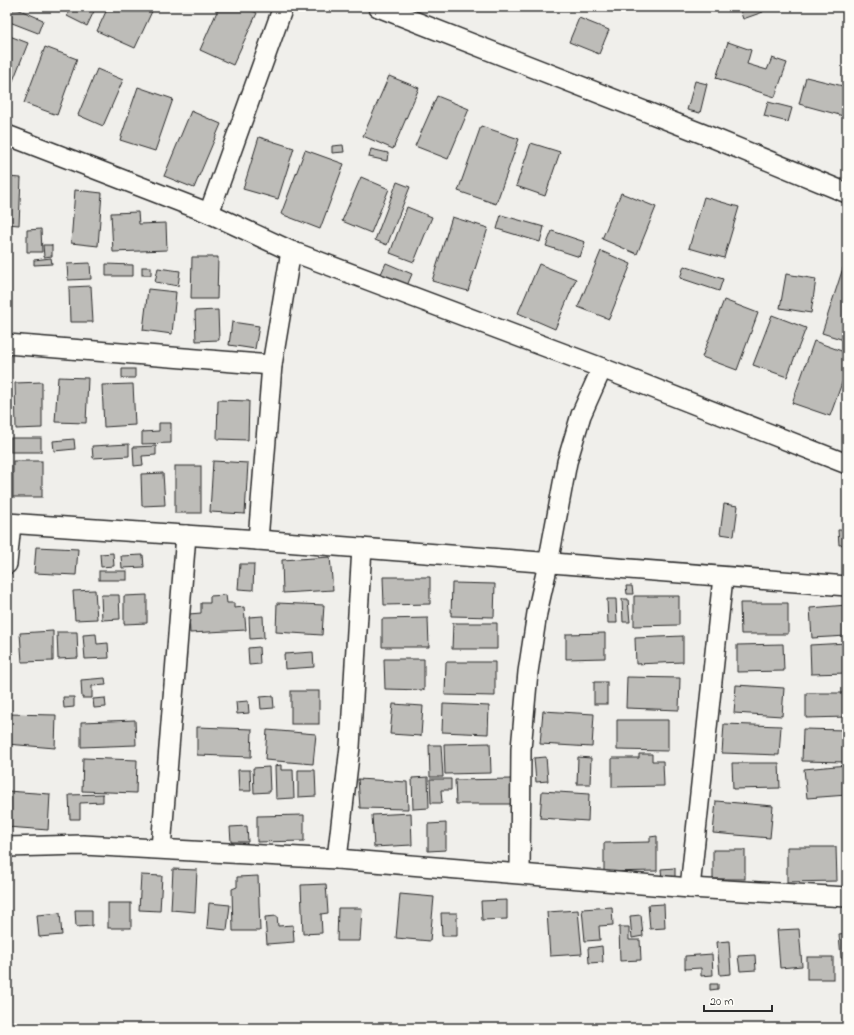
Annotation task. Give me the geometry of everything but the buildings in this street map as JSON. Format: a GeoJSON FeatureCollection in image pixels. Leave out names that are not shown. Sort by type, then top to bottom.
{"type":"FeatureCollection","features":[{"type":"Feature","properties":{"kind":"street"},"geometry":{"type":"LineString","coordinates":[[209,214],[283,7]]}},
{"type":"Feature","properties":{"kind":"street"},"geometry":{"type":"LineString","coordinates":[[378,7],[711,137],[847,193]]}},
{"type":"Feature","properties":{"kind":"street"},"geometry":{"type":"LineString","coordinates":[[7,136],[209,214],[291,251],[602,368],[847,464]]}},
{"type":"Feature","properties":{"kind":"street"},"geometry":{"type":"LineString","coordinates":[[258,540],[272,365],[291,251]]}},
{"type":"Feature","properties":{"kind":"street"},"geometry":{"type":"LineString","coordinates":[[7,344],[272,365]]}},
{"type":"Feature","properties":{"kind":"street"},"geometry":{"type":"LineString","coordinates":[[520,873],[521,749],[528,672],[537,613],[548,564],[567,462],[581,415],[602,368]]}},
{"type":"Feature","properties":{"kind":"street"},"geometry":{"type":"LineString","coordinates":[[7,564],[9,523],[258,540],[548,564],[847,586]]}},
{"type":"Feature","properties":{"kind":"street"},"geometry":{"type":"LineString","coordinates":[[161,848],[186,535]]}},
{"type":"Feature","properties":{"kind":"street"},"geometry":{"type":"LineString","coordinates":[[337,859],[350,747],[362,548]]}},
{"type":"Feature","properties":{"kind":"street"},"geometry":{"type":"LineString","coordinates":[[690,888],[723,577]]}},
{"type":"Feature","properties":{"kind":"street"},"geometry":{"type":"LineString","coordinates":[[7,847],[83,845],[161,848],[337,859],[690,888],[847,897]]}}]}
